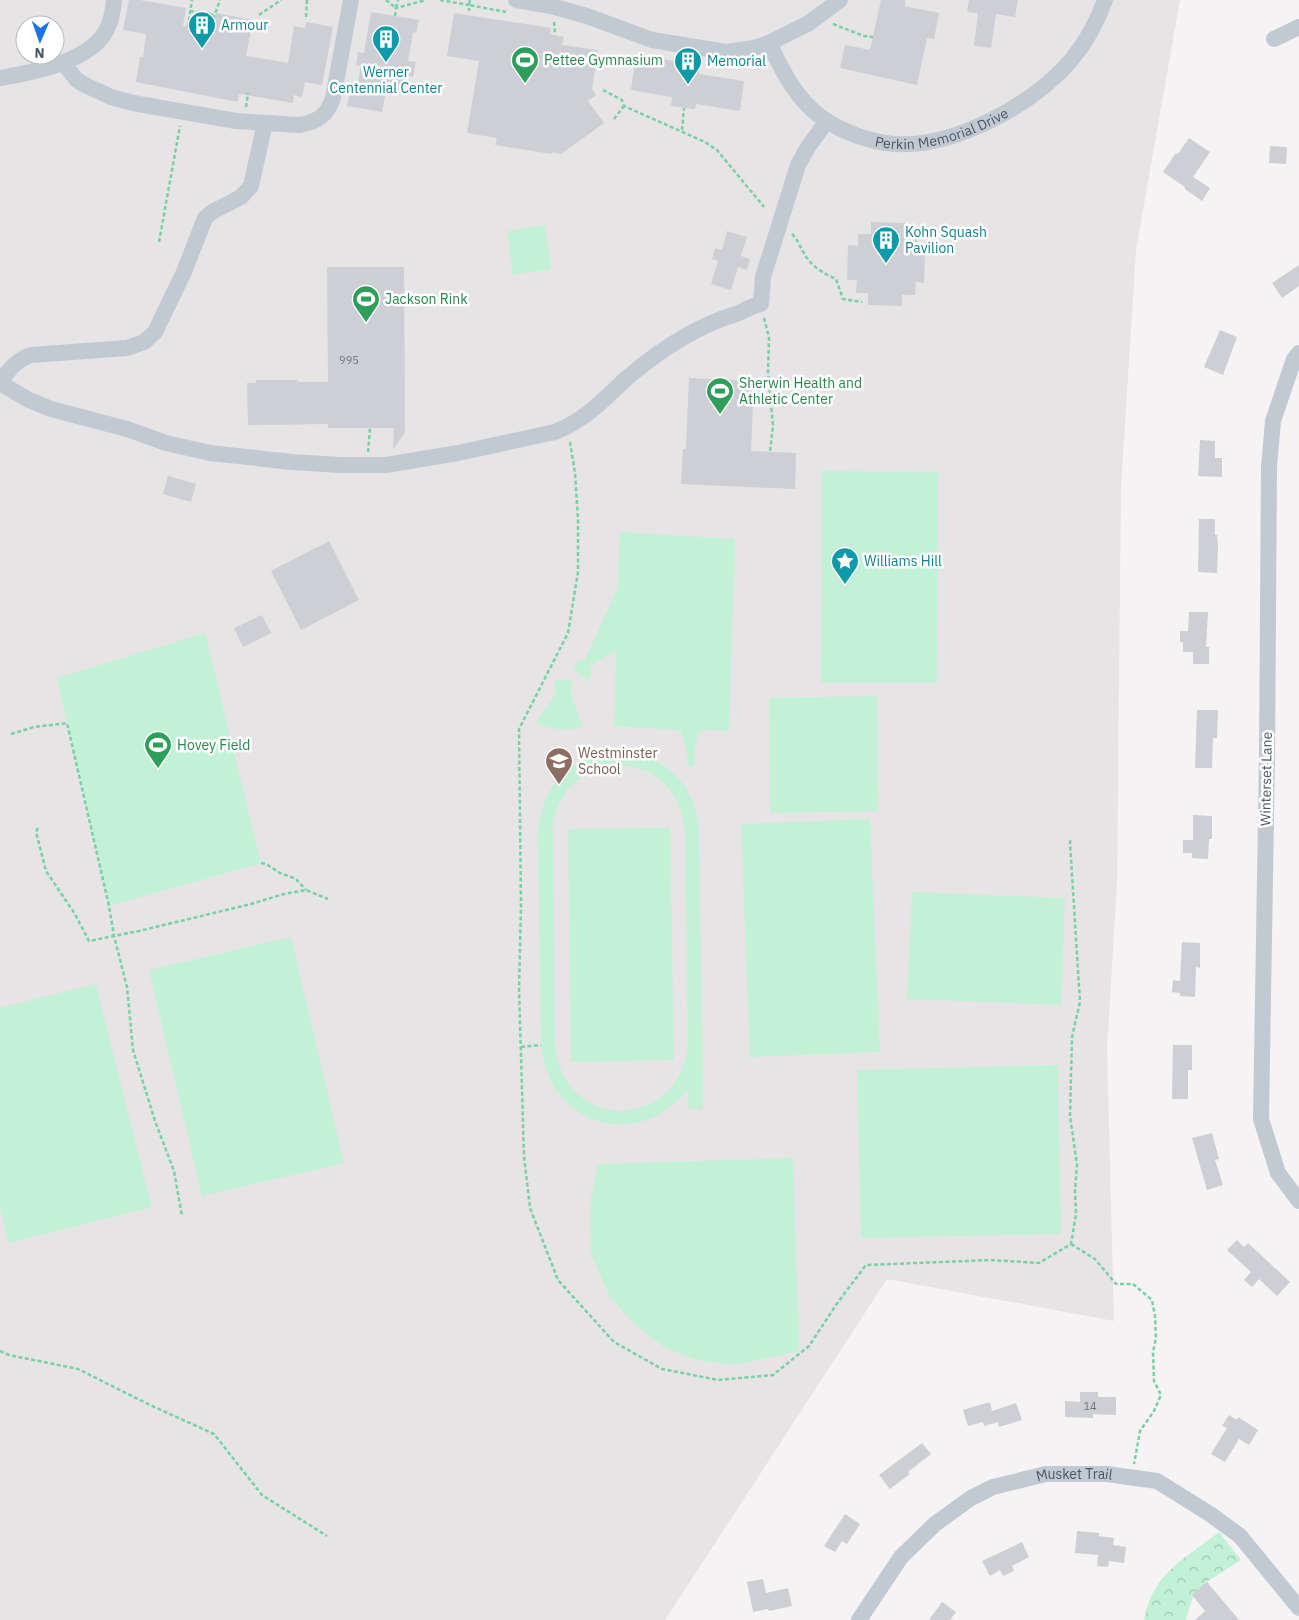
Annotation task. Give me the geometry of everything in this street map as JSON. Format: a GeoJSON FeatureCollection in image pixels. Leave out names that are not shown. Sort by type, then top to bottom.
{"type":"FeatureCollection","features":[{"type":"Feature","properties":{"kind":"street"},"geometry":{"type":"LineString","coordinates":[[65,61],[78,56],[102,38],[111,16],[114,0]]}},
{"type":"Feature","properties":{"kind":"street"},"geometry":{"type":"LineString","coordinates":[[64,65],[77,80],[87,86],[111,97],[133,103],[236,121],[299,125],[312,123],[320,119],[329,109],[334,98],[351,0]]}},
{"type":"Feature","properties":{"kind":"street"},"geometry":{"type":"LineString","coordinates":[[516,0],[551,6],[587,16],[652,40],[709,51],[731,52],[770,43],[818,17],[840,0]]}},
{"type":"Feature","properties":{"kind":"street","name":"Perkin Memorial Drive"},"geometry":{"type":"LineString","coordinates":[[770,43],[791,84],[813,110],[827,121],[855,135],[880,142],[896,144],[927,142],[968,130],[1016,107],[1028,99],[1062,70],[1087,39],[1105,0]]}},
{"type":"Feature","properties":{"kind":"street"},"geometry":{"type":"LineString","coordinates":[[1274,38],[1299,27]]}},
{"type":"Feature","properties":{"kind":"street"},"geometry":{"type":"LineString","coordinates":[[0,78],[33,72],[53,65]]}},
{"type":"Feature","properties":{"kind":"street"},"geometry":{"type":"LineString","coordinates":[[265,123],[251,186],[241,198],[212,212],[205,218],[184,272],[153,335],[138,345],[127,348],[31,355],[19,360],[9,369],[0,382],[29,400],[51,409],[127,429],[166,443],[210,453],[307,463],[368,466],[406,462],[528,439],[566,427],[592,411],[643,365],[706,324],[761,304],[763,277],[800,160],[827,121]]}},
{"type":"Feature","properties":{"kind":"street","name":"Winterset Lane"},"geometry":{"type":"LineString","coordinates":[[1299,354],[1294,358],[1273,421],[1269,467],[1267,756],[1261,1119],[1278,1173],[1299,1201]]}},
{"type":"Feature","properties":{"kind":"street","name":"Musket Trail"},"geometry":{"type":"LineString","coordinates":[[859,1620],[901,1557],[934,1524],[971,1498],[993,1487],[1046,1474],[1107,1474],[1157,1481],[1210,1514],[1240,1536],[1299,1608]]}},
{"type":"Feature","properties":{"kind":"path"},"geometry":{"type":"LineString","coordinates":[[188,27],[192,0]]}},
{"type":"Feature","properties":{"kind":"path"},"geometry":{"type":"LineString","coordinates":[[211,25],[220,0]]}},
{"type":"Feature","properties":{"kind":"path"},"geometry":{"type":"LineString","coordinates":[[260,15],[281,0]]}},
{"type":"Feature","properties":{"kind":"path"},"geometry":{"type":"LineString","coordinates":[[306,17],[308,0]]}},
{"type":"Feature","properties":{"kind":"path"},"geometry":{"type":"LineString","coordinates":[[386,0],[396,8]]}},
{"type":"Feature","properties":{"kind":"path"},"geometry":{"type":"LineString","coordinates":[[395,16],[398,0]]}},
{"type":"Feature","properties":{"kind":"path"},"geometry":{"type":"LineString","coordinates":[[396,8],[426,0]]}},
{"type":"Feature","properties":{"kind":"path"},"geometry":{"type":"LineString","coordinates":[[440,0],[469,5],[469,11]]}},
{"type":"Feature","properties":{"kind":"path"},"geometry":{"type":"LineString","coordinates":[[190,11],[215,14]]}},
{"type":"Feature","properties":{"kind":"path"},"geometry":{"type":"LineString","coordinates":[[818,17],[853,32],[873,36]]}},
{"type":"Feature","properties":{"kind":"path"},"geometry":{"type":"LineString","coordinates":[[554,20],[555,34]]}},
{"type":"Feature","properties":{"kind":"path"},"geometry":{"type":"LineString","coordinates":[[604,90],[622,100],[624,106],[682,130],[717,150],[764,208]]}},
{"type":"Feature","properties":{"kind":"path"},"geometry":{"type":"LineString","coordinates":[[245,114],[248,93]]}},
{"type":"Feature","properties":{"kind":"path"},"geometry":{"type":"LineString","coordinates":[[614,119],[624,106]]}},
{"type":"Feature","properties":{"kind":"path"},"geometry":{"type":"LineString","coordinates":[[682,130],[684,108]]}},
{"type":"Feature","properties":{"kind":"path"},"geometry":{"type":"LineString","coordinates":[[159,242],[182,112]]}},
{"type":"Feature","properties":{"kind":"path"},"geometry":{"type":"LineString","coordinates":[[781,222],[799,241],[807,258],[822,272],[836,279],[843,300],[862,302]]}},
{"type":"Feature","properties":{"kind":"path"},"geometry":{"type":"LineString","coordinates":[[761,304],[769,337],[768,373],[773,426],[770,452]]}},
{"type":"Feature","properties":{"kind":"path"},"geometry":{"type":"LineString","coordinates":[[566,427],[575,473],[578,519],[578,572],[568,632],[519,729],[522,906],[519,989],[524,1156],[530,1208],[558,1280],[614,1342],[662,1369],[718,1380],[773,1375],[809,1346],[838,1302],[866,1265],[991,1260],[1039,1263],[1071,1244],[1076,1214],[1077,1165],[1070,1116],[1071,1047],[1080,1002],[1071,838]]}},
{"type":"Feature","properties":{"kind":"path"},"geometry":{"type":"LineString","coordinates":[[368,466],[370,428]]}},
{"type":"Feature","properties":{"kind":"path"},"geometry":{"type":"LineString","coordinates":[[11,734],[34,727],[67,723],[127,987],[133,1050],[154,1121],[174,1171],[182,1216]]}},
{"type":"Feature","properties":{"kind":"path"},"geometry":{"type":"LineString","coordinates":[[38,828],[36,832],[46,870],[75,914],[89,941],[306,890]]}},
{"type":"Feature","properties":{"kind":"path"},"geometry":{"type":"LineString","coordinates":[[261,863],[266,864],[280,874],[296,879],[306,890],[328,899]]}},
{"type":"Feature","properties":{"kind":"path"},"geometry":{"type":"LineString","coordinates":[[521,1047],[541,1045]]}},
{"type":"Feature","properties":{"kind":"path"},"geometry":{"type":"LineString","coordinates":[[1071,1244],[1095,1259],[1116,1284],[1133,1284],[1152,1300],[1156,1338],[1153,1352],[1154,1381],[1160,1395],[1154,1411],[1140,1432],[1134,1458],[1133,1478]]}},
{"type":"Feature","properties":{"kind":"path"},"geometry":{"type":"LineString","coordinates":[[0,1351],[9,1355],[78,1369],[214,1434],[262,1495],[327,1536]]}},
{"type":"Feature","properties":{"kind":"shaded area","name":"Westminster School"},"geometry":{"type":"Polygon","coordinates":[[[0,0],[1180,0],[1136,250],[1121,488],[1117,884],[1107,1048],[1114,1321],[887,1279],[665,1620],[0,1620],[0,0]]]}},
{"type":"Feature","properties":{"kind":"green space"},"geometry":{"type":"Polygon","coordinates":[[[545,225],[551,269],[513,275],[507,231],[545,225]]]}},
{"type":"Feature","properties":{"kind":"green space"},"geometry":{"type":"Polygon","coordinates":[[[822,471],[938,472],[937,683],[821,683],[822,471]]]}},
{"type":"Feature","properties":{"kind":"green space"},"geometry":{"type":"Polygon","coordinates":[[[620,532],[735,539],[729,731],[700,730],[695,746],[695,766],[688,766],[686,748],[680,730],[614,726],[616,651],[588,667],[592,673],[588,681],[573,669],[579,660],[585,660],[618,587],[620,532]]]}},
{"type":"Feature","properties":{"kind":"green space","name":"Hovey Field"},"geometry":{"type":"Polygon","coordinates":[[[205,633],[261,863],[109,906],[57,678],[205,633]]]}},
{"type":"Feature","properties":{"kind":"green space"},"geometry":{"type":"Polygon","coordinates":[[[555,680],[572,680],[571,696],[583,726],[559,729],[536,723],[557,692],[554,689],[555,680]]]}},
{"type":"Feature","properties":{"kind":"green space"},"geometry":{"type":"Polygon","coordinates":[[[877,696],[878,811],[770,813],[769,698],[877,696]]]}},
{"type":"Feature","properties":{"kind":"green space"},"geometry":{"type":"Polygon","coordinates":[[[617,751],[634,753],[649,758],[674,774],[691,797],[699,829],[703,1109],[689,1109],[688,1089],[668,1109],[645,1121],[622,1125],[599,1121],[578,1111],[560,1095],[548,1073],[541,1045],[538,834],[540,817],[545,801],[561,776],[572,767],[600,754],[617,751]],[[618,765],[606,767],[584,775],[575,782],[561,799],[553,822],[555,1046],[563,1075],[579,1095],[599,1107],[622,1111],[644,1107],[664,1095],[680,1074],[688,1046],[685,830],[683,816],[672,793],[665,784],[655,776],[632,767],[618,765]]]}},
{"type":"Feature","properties":{"kind":"green space"},"geometry":{"type":"Polygon","coordinates":[[[870,819],[880,1052],[750,1057],[741,824],[870,819]]]}},
{"type":"Feature","properties":{"kind":"green space"},"geometry":{"type":"Polygon","coordinates":[[[670,828],[674,1060],[571,1062],[568,829],[670,828]]]}},
{"type":"Feature","properties":{"kind":"green space"},"geometry":{"type":"Polygon","coordinates":[[[912,892],[1065,898],[1061,1005],[907,999],[912,892]]]}},
{"type":"Feature","properties":{"kind":"green space"},"geometry":{"type":"Polygon","coordinates":[[[291,937],[344,1163],[202,1196],[149,970],[291,937]]]}},
{"type":"Feature","properties":{"kind":"green space"},"geometry":{"type":"Polygon","coordinates":[[[96,984],[152,1207],[9,1243],[0,1207],[0,1008],[96,984]]]}},
{"type":"Feature","properties":{"kind":"green space"},"geometry":{"type":"Polygon","coordinates":[[[1058,1065],[1061,1234],[861,1238],[857,1070],[1058,1065]]]}},
{"type":"Feature","properties":{"kind":"green space"},"geometry":{"type":"Polygon","coordinates":[[[793,1158],[799,1351],[736,1365],[697,1360],[664,1347],[632,1322],[609,1295],[591,1254],[591,1198],[598,1164],[793,1158]]]}},
{"type":"Feature","properties":{"kind":"green space"},"geometry":{"type":"Polygon","coordinates":[[[1219,1532],[1241,1560],[1208,1581],[1193,1596],[1186,1620],[1144,1620],[1148,1604],[1163,1578],[1172,1568],[1219,1532]]]}},
{"type":"Feature","properties":{"kind":"building","name":"Armour"},"geometry":{"type":"Polygon","coordinates":[[[129,0],[140,0],[186,8],[183,26],[207,30],[208,24],[214,25],[216,13],[253,20],[246,56],[288,63],[294,26],[305,28],[306,22],[333,27],[322,85],[305,82],[302,97],[294,95],[293,103],[239,94],[238,102],[136,82],[140,57],[143,57],[146,34],[123,30],[129,0]]]}},
{"type":"Feature","properties":{"kind":"building"},"geometry":{"type":"Polygon","coordinates":[[[881,0],[905,0],[905,6],[939,13],[934,39],[927,38],[917,85],[840,68],[845,45],[870,50],[881,0]]]}},
{"type":"Feature","properties":{"kind":"building"},"geometry":{"type":"Polygon","coordinates":[[[969,0],[1018,0],[1015,17],[996,14],[991,48],[974,46],[978,13],[967,12],[969,0]]]}},
{"type":"Feature","properties":{"kind":"building","name":"Werner Centennial Center"},"geometry":{"type":"Polygon","coordinates":[[[371,12],[419,20],[416,33],[413,32],[408,61],[416,62],[413,77],[406,75],[402,94],[386,91],[382,112],[347,106],[351,86],[357,87],[361,66],[356,65],[358,52],[364,53],[371,12]]]}},
{"type":"Feature","properties":{"kind":"building","name":"Pettee Gymnasium"},"geometry":{"type":"Polygon","coordinates":[[[454,13],[551,28],[550,34],[564,37],[562,45],[598,50],[592,89],[596,95],[588,101],[604,123],[561,154],[495,145],[497,138],[467,133],[479,61],[447,56],[454,13]]]}},
{"type":"Feature","properties":{"kind":"building","name":"Memorial"},"geometry":{"type":"Polygon","coordinates":[[[661,59],[683,62],[683,66],[700,68],[699,74],[744,81],[740,111],[696,104],[695,109],[671,106],[672,97],[631,90],[635,63],[660,66],[661,59]]]}},
{"type":"Feature","properties":{"kind":"building"},"geometry":{"type":"Polygon","coordinates":[[[1189,138],[1210,152],[1193,177],[1210,188],[1202,201],[1163,172],[1189,138]]]}},
{"type":"Feature","properties":{"kind":"building"},"geometry":{"type":"Polygon","coordinates":[[[1270,146],[1287,147],[1286,164],[1269,163],[1270,146]]]}},
{"type":"Feature","properties":{"kind":"building","name":"Kohn Squash Pavilion"},"geometry":{"type":"Polygon","coordinates":[[[871,222],[905,223],[904,236],[917,236],[917,248],[925,249],[924,283],[916,282],[915,295],[902,295],[902,306],[868,305],[868,293],[856,293],[857,280],[847,280],[848,245],[858,246],[858,234],[871,234],[871,222]]]}},
{"type":"Feature","properties":{"kind":"building"},"geometry":{"type":"Polygon","coordinates":[[[727,231],[747,237],[741,256],[750,259],[747,270],[738,267],[731,290],[711,284],[718,261],[712,259],[715,248],[722,250],[727,231]]]}},
{"type":"Feature","properties":{"kind":"building"},"geometry":{"type":"Polygon","coordinates":[[[1299,265],[1299,286],[1282,298],[1272,283],[1299,265]]]}},
{"type":"Feature","properties":{"kind":"building","name":"Jackson Rink"},"geometry":{"type":"Polygon","coordinates":[[[327,267],[404,267],[405,432],[393,450],[394,428],[328,428],[328,424],[248,425],[247,383],[256,383],[256,380],[328,382],[327,267]]]}},
{"type":"Feature","properties":{"kind":"building"},"geometry":{"type":"Polygon","coordinates":[[[1220,330],[1237,337],[1223,375],[1204,367],[1220,330]]]}},
{"type":"Feature","properties":{"kind":"building","name":"Sherwin Health and Athletic Center"},"geometry":{"type":"Polygon","coordinates":[[[689,378],[754,381],[751,451],[796,453],[795,489],[681,484],[683,449],[686,449],[689,378]]]}},
{"type":"Feature","properties":{"kind":"building"},"geometry":{"type":"Polygon","coordinates":[[[1200,440],[1215,441],[1215,458],[1222,458],[1222,477],[1198,476],[1200,440]]]}},
{"type":"Feature","properties":{"kind":"building"},"geometry":{"type":"Polygon","coordinates":[[[168,476],[196,484],[191,502],[163,494],[168,476]]]}},
{"type":"Feature","properties":{"kind":"building"},"geometry":{"type":"Polygon","coordinates":[[[1199,519],[1215,519],[1215,535],[1217,535],[1218,548],[1217,573],[1198,572],[1199,519]]]}},
{"type":"Feature","properties":{"kind":"building"},"geometry":{"type":"Polygon","coordinates":[[[329,541],[359,600],[301,630],[271,571],[329,541]]]}},
{"type":"Feature","properties":{"kind":"building"},"geometry":{"type":"Polygon","coordinates":[[[1189,612],[1208,612],[1206,647],[1209,647],[1209,664],[1193,664],[1193,652],[1183,652],[1183,642],[1180,642],[1180,631],[1188,631],[1189,612]]]}},
{"type":"Feature","properties":{"kind":"building"},"geometry":{"type":"Polygon","coordinates":[[[262,615],[271,633],[243,647],[234,628],[262,615]]]}},
{"type":"Feature","properties":{"kind":"building"},"geometry":{"type":"Polygon","coordinates":[[[1197,710],[1218,710],[1217,738],[1213,738],[1212,768],[1195,768],[1197,710]]]}},
{"type":"Feature","properties":{"kind":"building"},"geometry":{"type":"Polygon","coordinates":[[[1193,815],[1212,816],[1212,839],[1209,839],[1208,859],[1192,858],[1192,853],[1183,853],[1183,840],[1193,840],[1193,815]]]}},
{"type":"Feature","properties":{"kind":"building"},"geometry":{"type":"Polygon","coordinates":[[[1182,942],[1200,943],[1200,968],[1196,967],[1195,997],[1180,996],[1180,993],[1172,992],[1173,980],[1180,981],[1182,942]]]}},
{"type":"Feature","properties":{"kind":"building"},"geometry":{"type":"Polygon","coordinates":[[[1173,1045],[1192,1045],[1192,1070],[1188,1070],[1188,1099],[1172,1099],[1173,1045]]]}},
{"type":"Feature","properties":{"kind":"building"},"geometry":{"type":"Polygon","coordinates":[[[1212,1133],[1219,1159],[1215,1160],[1223,1185],[1207,1190],[1192,1138],[1212,1133]]]}},
{"type":"Feature","properties":{"kind":"building"},"geometry":{"type":"Polygon","coordinates":[[[1237,1240],[1244,1247],[1248,1243],[1290,1282],[1277,1296],[1259,1279],[1252,1287],[1244,1280],[1251,1272],[1227,1250],[1237,1240]]]}},
{"type":"Feature","properties":{"kind":"building"},"geometry":{"type":"Polygon","coordinates":[[[1080,1392],[1098,1392],[1098,1397],[1116,1397],[1116,1415],[1093,1414],[1093,1418],[1065,1417],[1065,1401],[1080,1402],[1080,1392]]]}},
{"type":"Feature","properties":{"kind":"building"},"geometry":{"type":"Polygon","coordinates":[[[990,1402],[992,1411],[1016,1403],[1022,1420],[999,1427],[998,1422],[984,1426],[983,1422],[968,1426],[963,1410],[990,1402]]]}},
{"type":"Feature","properties":{"kind":"building"},"geometry":{"type":"Polygon","coordinates":[[[1229,1415],[1237,1420],[1238,1417],[1258,1430],[1249,1445],[1239,1439],[1225,1462],[1211,1454],[1227,1428],[1222,1426],[1229,1415]]]}},
{"type":"Feature","properties":{"kind":"building"},"geometry":{"type":"Polygon","coordinates":[[[922,1443],[931,1454],[908,1472],[910,1474],[890,1489],[879,1475],[922,1443]]]}},
{"type":"Feature","properties":{"kind":"building"},"geometry":{"type":"Polygon","coordinates":[[[845,1514],[860,1524],[847,1544],[842,1541],[835,1552],[824,1546],[845,1514]]]}},
{"type":"Feature","properties":{"kind":"building"},"geometry":{"type":"Polygon","coordinates":[[[1077,1531],[1099,1533],[1099,1536],[1114,1538],[1113,1545],[1126,1547],[1124,1563],[1109,1561],[1108,1567],[1097,1566],[1098,1555],[1075,1553],[1077,1531]]]}},
{"type":"Feature","properties":{"kind":"building"},"geometry":{"type":"Polygon","coordinates":[[[1022,1542],[1029,1557],[1012,1566],[1014,1571],[1003,1576],[1000,1570],[990,1576],[982,1561],[1022,1542]]]}},
{"type":"Feature","properties":{"kind":"building"},"geometry":{"type":"Polygon","coordinates":[[[763,1579],[766,1593],[788,1588],[792,1606],[753,1612],[747,1582],[763,1579]]]}},
{"type":"Feature","properties":{"kind":"building"},"geometry":{"type":"Polygon","coordinates":[[[1207,1582],[1239,1620],[1195,1620],[1205,1611],[1192,1595],[1207,1582]]]}},
{"type":"Feature","properties":{"kind":"building"},"geometry":{"type":"Polygon","coordinates":[[[942,1602],[956,1612],[950,1620],[929,1620],[942,1602]]]}},
{"type":"Feature","properties":{"kind":"place","name":"Armour"},"geometry":{"type":"Point","coordinates":[202,49]}},
{"type":"Feature","properties":{"kind":"place","name":"Werner Centennial Center"},"geometry":{"type":"Point","coordinates":[386,63]}},
{"type":"Feature","properties":{"kind":"place","name":"Pettee Gymnasium"},"geometry":{"type":"Point","coordinates":[525,84]}},
{"type":"Feature","properties":{"kind":"place","name":"Memorial"},"geometry":{"type":"Point","coordinates":[688,85]}},
{"type":"Feature","properties":{"kind":"place","name":"Kohn Squash Pavilion"},"geometry":{"type":"Point","coordinates":[886,264]}},
{"type":"Feature","properties":{"kind":"place","name":"Jackson Rink"},"geometry":{"type":"Point","coordinates":[366,323]}},
{"type":"Feature","properties":{"kind":"place","name":"Sherwin Health and Athletic Center"},"geometry":{"type":"Point","coordinates":[720,415]}},
{"type":"Feature","properties":{"kind":"place","name":"Williams Hill"},"geometry":{"type":"Point","coordinates":[845,585]}},
{"type":"Feature","properties":{"kind":"place","name":"Hovey Field"},"geometry":{"type":"Point","coordinates":[158,769]}},
{"type":"Feature","properties":{"kind":"place","name":"Westminster School"},"geometry":{"type":"Point","coordinates":[559,785]}}]}
